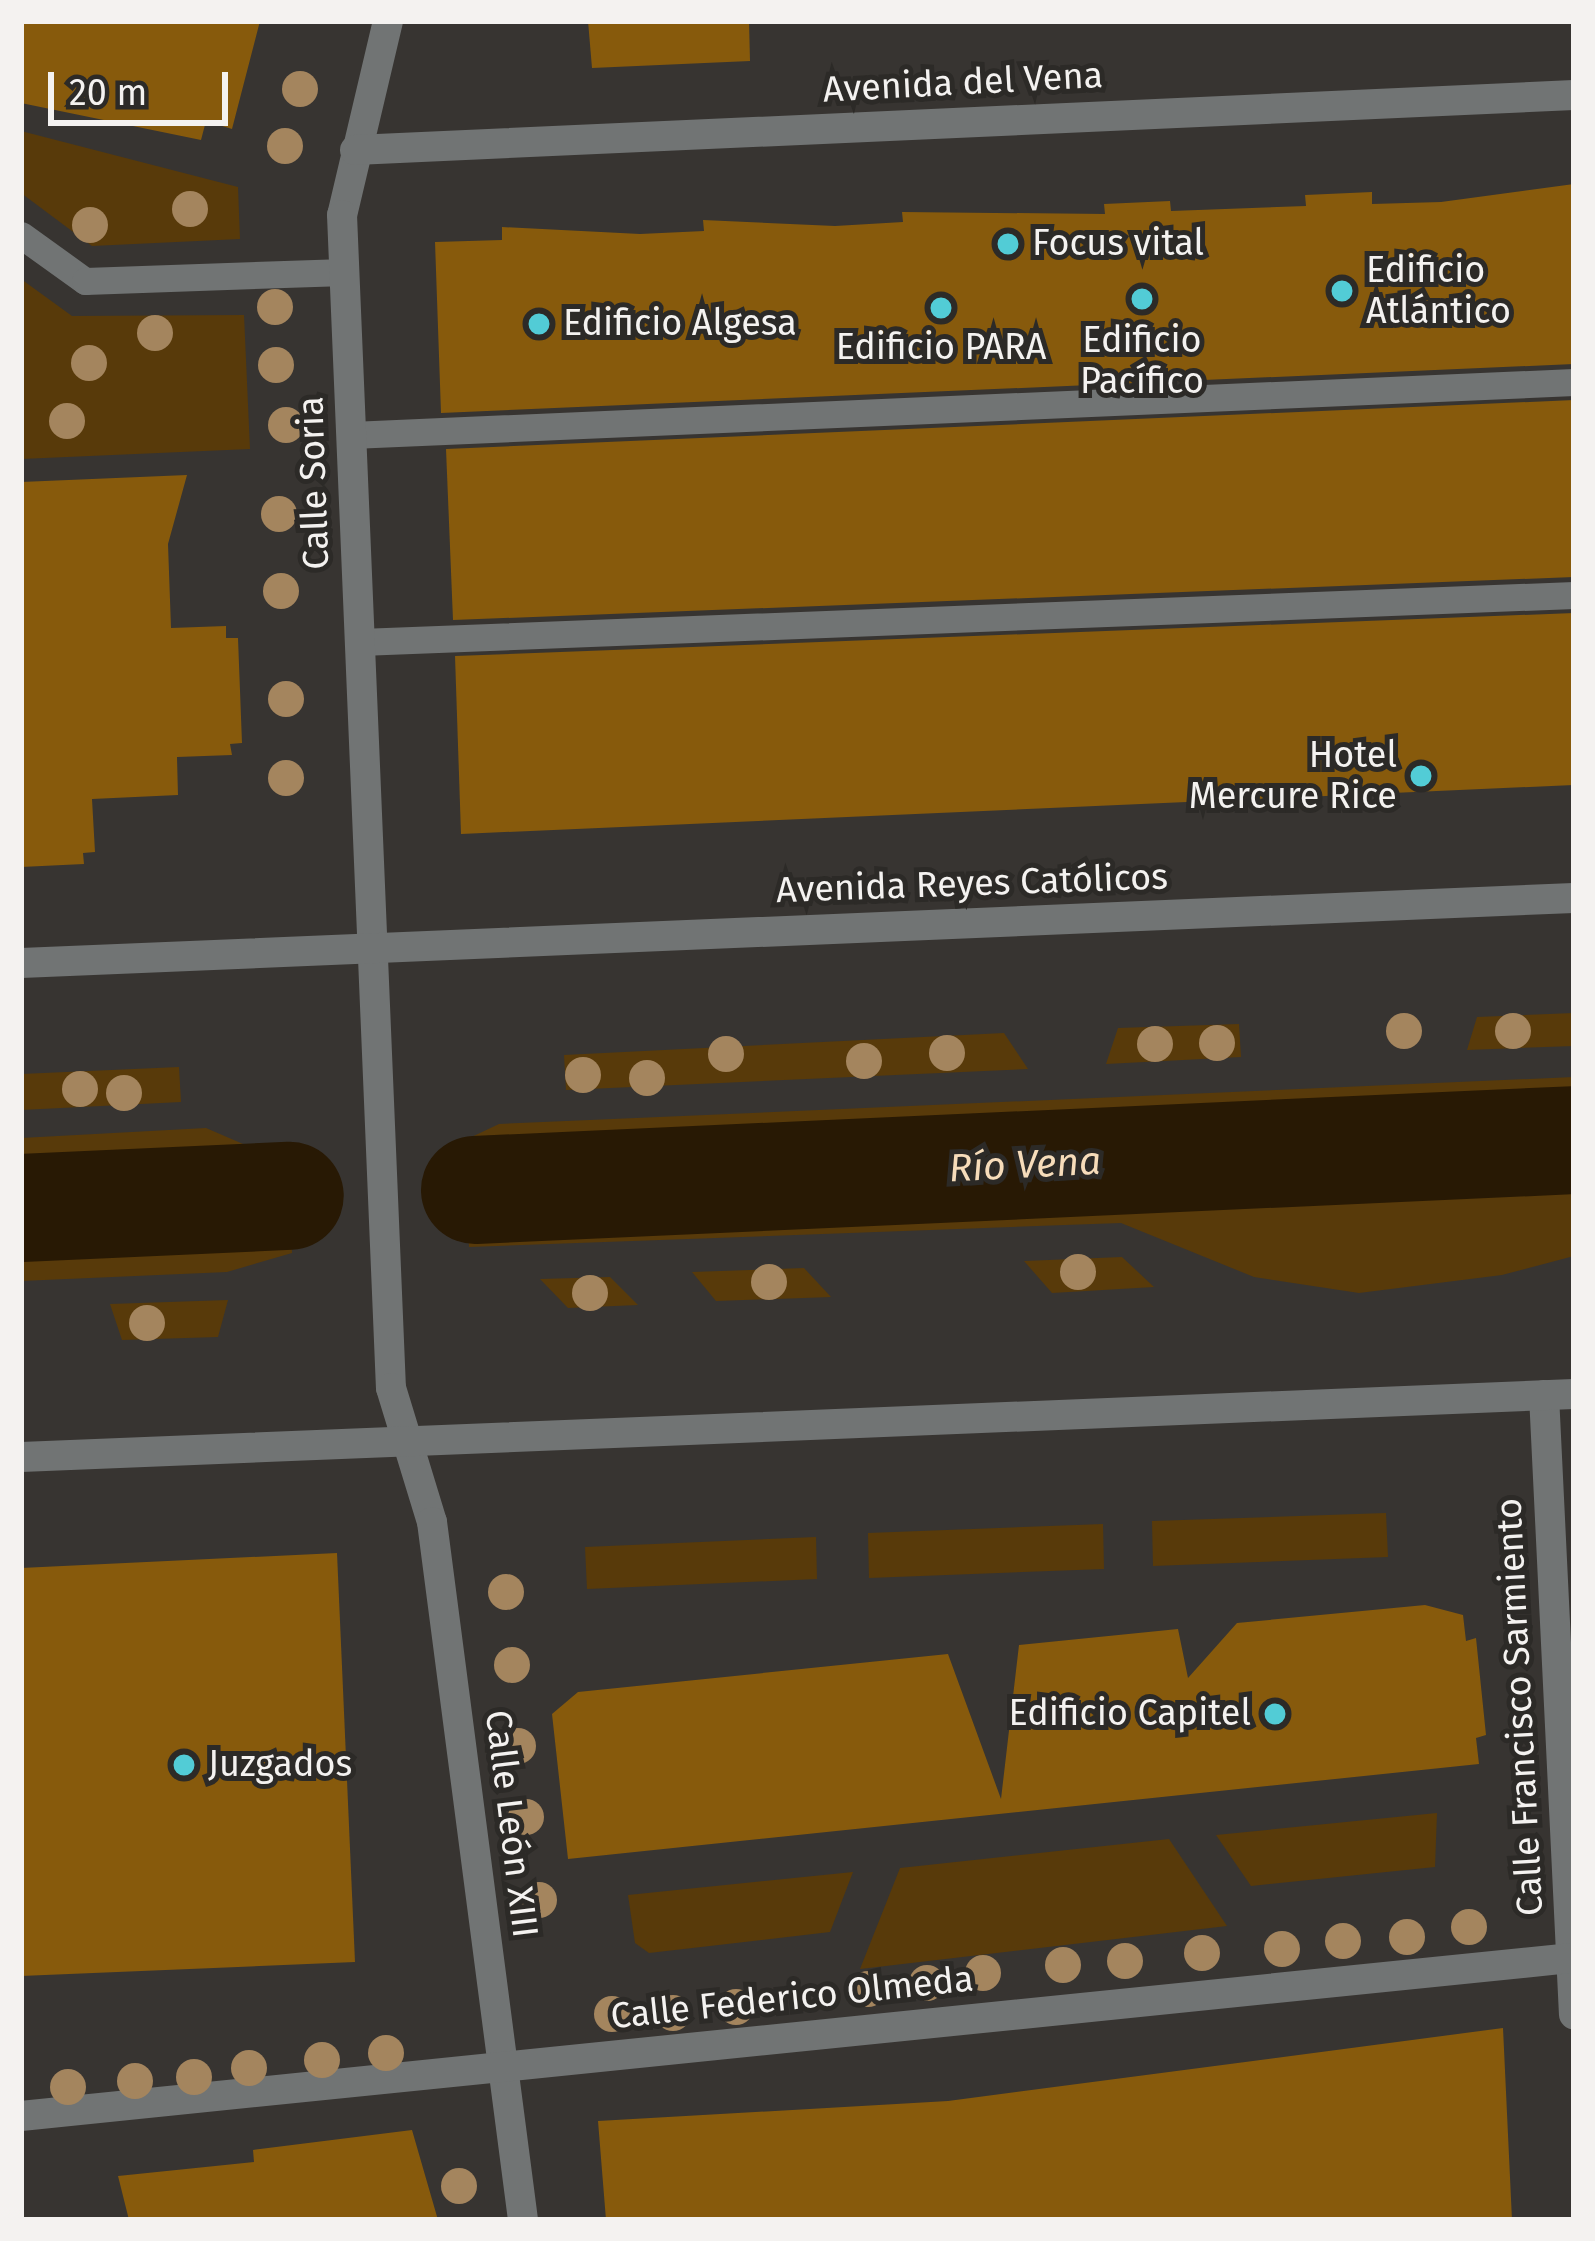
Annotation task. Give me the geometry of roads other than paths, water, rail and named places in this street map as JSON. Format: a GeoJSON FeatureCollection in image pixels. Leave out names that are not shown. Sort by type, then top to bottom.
{"type":"FeatureCollection","features":[{"type":"Feature","properties":{"kind":"street","name":"Calle Soria"},"geometry":{"type":"LineString","coordinates":[[373,948],[344,200],[388,21]]}},
{"type":"Feature","properties":{"kind":"street","name":"Avenida del Vena"},"geometry":{"type":"LineString","coordinates":[[355,150],[1574,94]]}},
{"type":"Feature","properties":{"kind":"street","name":"Avenida Reyes Católicos"},"geometry":{"type":"LineString","coordinates":[[21,963],[1574,898]]}},
{"type":"Feature","properties":{"kind":"street"},"geometry":{"type":"LineString","coordinates":[[373,948],[391,1388],[414,1440]]}},
{"type":"Feature","properties":{"kind":"street"},"geometry":{"type":"LineString","coordinates":[[21,1457],[1559,1394]]}},
{"type":"Feature","properties":{"kind":"street","name":"Calle Francisco Sarmiento"},"geometry":{"type":"LineString","coordinates":[[1559,1394],[1574,2014]]}},
{"type":"Feature","properties":{"kind":"street","name":"Calle León XIII"},"geometry":{"type":"LineString","coordinates":[[414,1440],[524,2220]]}},
{"type":"Feature","properties":{"kind":"street","name":"Calle Federico Olmeda"},"geometry":{"type":"LineString","coordinates":[[21,2116],[1572,1958]]}},
{"type":"Feature","properties":{"kind":"lane"},"geometry":{"type":"LineString","coordinates":[[21,235],[85,281],[345,272]]}},
{"type":"Feature","properties":{"kind":"lane"},"geometry":{"type":"LineString","coordinates":[[351,435],[1574,382]]}},
{"type":"Feature","properties":{"kind":"lane"},"geometry":{"type":"LineString","coordinates":[[360,642],[1574,595]]}},
{"type":"Feature","properties":{"kind":"waterway","name":"Río Vena"},"geometry":{"type":"LineString","coordinates":[[475,1190],[1574,1140]]}},
{"type":"Feature","properties":{"kind":"waterway","name":"Río Vena"},"geometry":{"type":"LineString","coordinates":[[21,1208],[290,1196]]}},
{"type":"Feature","properties":{"kind":"place","name":"Focus vital"},"geometry":{"type":"Point","coordinates":[1008,244]}},
{"type":"Feature","properties":{"kind":"place","name":"Edificio Atlántico"},"geometry":{"type":"Point","coordinates":[1342,291]}},
{"type":"Feature","properties":{"kind":"place","name":"Edificio Pacífico"},"geometry":{"type":"Point","coordinates":[1142,299]}},
{"type":"Feature","properties":{"kind":"place","name":"Edificio PARA"},"geometry":{"type":"Point","coordinates":[941,308]}},
{"type":"Feature","properties":{"kind":"place","name":"Edificio Algesa"},"geometry":{"type":"Point","coordinates":[539,324]}},
{"type":"Feature","properties":{"kind":"place","name":"Hotel Mercure Rice"},"geometry":{"type":"Point","coordinates":[1421,776]}},
{"type":"Feature","properties":{"kind":"place","name":"Edificio Capitel"},"geometry":{"type":"Point","coordinates":[1275,1714]}},
{"type":"Feature","properties":{"kind":"place","name":"Juzgados"},"geometry":{"type":"Point","coordinates":[184,1765]}}]}
